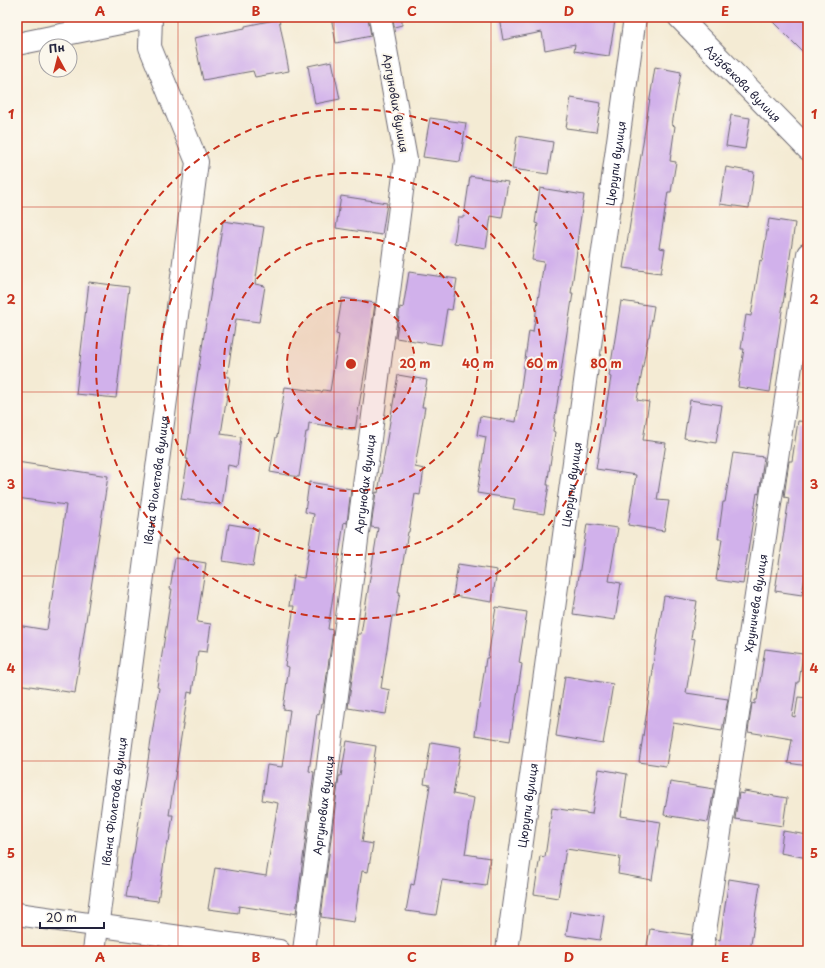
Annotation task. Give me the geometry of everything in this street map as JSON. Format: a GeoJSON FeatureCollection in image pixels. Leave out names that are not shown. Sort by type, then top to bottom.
{"type":"FeatureCollection","features":[{"type":"Feature","properties":{"kind":"street"},"geometry":{"type":"LineString","coordinates":[[17,44],[151,17]]}},
{"type":"Feature","properties":{"kind":"street","name":"Івана Фіолетова вулиця"},"geometry":{"type":"LineString","coordinates":[[94,951],[196,162],[150,47],[151,17]]}},
{"type":"Feature","properties":{"kind":"street","name":"Аргунових вулиця"},"geometry":{"type":"LineString","coordinates":[[304,951],[406,160],[380,17]]}},
{"type":"Feature","properties":{"kind":"street","name":"Цюрупи вулиця"},"geometry":{"type":"LineString","coordinates":[[507,951],[635,17]]}},
{"type":"Feature","properties":{"kind":"street","name":"Азізбекова вулиця"},"geometry":{"type":"LineString","coordinates":[[679,17],[808,149]]}},
{"type":"Feature","properties":{"kind":"street","name":"Хруничева вулиця"},"geometry":{"type":"LineString","coordinates":[[702,951],[808,254]]}},
{"type":"Feature","properties":{"kind":"street"},"geometry":{"type":"LineString","coordinates":[[17,914],[279,951]]}},
{"type":"Feature","properties":{"kind":"building"},"geometry":{"type":"Polygon","coordinates":[[[331,17],[368,17],[371,36],[336,43],[331,17]]]}},
{"type":"Feature","properties":{"kind":"building"},"geometry":{"type":"Polygon","coordinates":[[[393,17],[402,17],[402,25],[394,27],[393,17]]]}},
{"type":"Feature","properties":{"kind":"building"},"geometry":{"type":"Polygon","coordinates":[[[499,17],[590,17],[615,21],[609,56],[574,51],[575,44],[545,50],[542,32],[503,40],[499,17]]]}},
{"type":"Feature","properties":{"kind":"building"},"geometry":{"type":"Polygon","coordinates":[[[768,17],[808,17],[808,57],[768,17]]]}},
{"type":"Feature","properties":{"kind":"building"},"geometry":{"type":"Polygon","coordinates":[[[279,19],[289,71],[255,77],[253,71],[203,80],[194,38],[245,28],[245,26],[279,19]]]}},
{"type":"Feature","properties":{"kind":"building"},"geometry":{"type":"Polygon","coordinates":[[[332,61],[340,99],[315,104],[308,66],[332,61]]]}},
{"type":"Feature","properties":{"kind":"building"},"geometry":{"type":"Polygon","coordinates":[[[655,67],[681,72],[672,125],[675,126],[670,161],[676,162],[671,192],[668,192],[659,248],[665,249],[661,273],[623,268],[655,67]]]}},
{"type":"Feature","properties":{"kind":"building"},"geometry":{"type":"Polygon","coordinates":[[[571,98],[601,103],[596,132],[566,128],[571,98]]]}},
{"type":"Feature","properties":{"kind":"building"},"geometry":{"type":"Polygon","coordinates":[[[731,115],[750,118],[745,149],[726,146],[731,115]]]}},
{"type":"Feature","properties":{"kind":"building"},"geometry":{"type":"Polygon","coordinates":[[[430,118],[466,123],[460,162],[423,157],[430,118]]]}},
{"type":"Feature","properties":{"kind":"building"},"geometry":{"type":"Polygon","coordinates":[[[517,136],[553,142],[548,174],[512,169],[517,136]]]}},
{"type":"Feature","properties":{"kind":"building"},"geometry":{"type":"Polygon","coordinates":[[[726,167],[754,172],[749,208],[720,204],[726,167]]]}},
{"type":"Feature","properties":{"kind":"building"},"geometry":{"type":"Polygon","coordinates":[[[470,176],[508,182],[502,218],[491,216],[486,248],[454,243],[458,217],[464,217],[470,176]]]}},
{"type":"Feature","properties":{"kind":"building"},"geometry":{"type":"Polygon","coordinates":[[[540,188],[584,195],[571,293],[573,293],[553,431],[555,432],[544,514],[513,509],[515,499],[477,493],[486,437],[477,435],[480,416],[516,422],[529,331],[533,332],[544,262],[532,260],[538,224],[535,223],[540,188]]]}},
{"type":"Feature","properties":{"kind":"building"},"geometry":{"type":"Polygon","coordinates":[[[341,196],[387,203],[382,235],[336,228],[341,196]]]}},
{"type":"Feature","properties":{"kind":"building"},"geometry":{"type":"Polygon","coordinates":[[[769,219],[795,223],[770,392],[738,387],[744,349],[741,349],[746,315],[751,316],[760,260],[762,261],[769,219]]]}},
{"type":"Feature","properties":{"kind":"building"},"geometry":{"type":"Polygon","coordinates":[[[223,221],[264,227],[255,284],[265,286],[259,322],[236,319],[227,377],[230,377],[221,434],[241,437],[237,467],[228,465],[222,505],[181,499],[188,459],[186,459],[192,411],[223,221]]]}},
{"type":"Feature","properties":{"kind":"building"},"geometry":{"type":"Polygon","coordinates":[[[409,272],[457,279],[452,310],[447,309],[441,345],[396,338],[400,307],[403,308],[409,272]]]}},
{"type":"Feature","properties":{"kind":"building"},"geometry":{"type":"Polygon","coordinates":[[[89,282],[129,287],[116,398],[76,394],[89,282]]]}},
{"type":"Feature","properties":{"kind":"building"},"geometry":{"type":"Polygon","coordinates":[[[342,298],[375,303],[355,430],[309,423],[308,432],[306,432],[299,477],[270,472],[285,387],[322,392],[323,390],[330,391],[339,335],[336,334],[342,298]]]}},
{"type":"Feature","properties":{"kind":"building"},"geometry":{"type":"Polygon","coordinates":[[[621,301],[654,306],[637,400],[649,402],[643,440],[666,443],[657,500],[669,501],[664,531],[628,525],[636,475],[596,469],[611,377],[609,376],[621,301]]]}},
{"type":"Feature","properties":{"kind":"building"},"geometry":{"type":"Polygon","coordinates":[[[398,375],[427,380],[422,407],[425,407],[415,467],[424,469],[420,495],[415,494],[398,592],[400,592],[396,616],[392,616],[381,688],[390,690],[386,714],[348,708],[358,634],[361,634],[378,528],[371,527],[376,492],[378,493],[398,375]]]}},
{"type":"Feature","properties":{"kind":"building"},"geometry":{"type":"Polygon","coordinates":[[[690,400],[722,405],[716,443],[684,438],[690,400]]]}},
{"type":"Feature","properties":{"kind":"building"},"geometry":{"type":"Polygon","coordinates":[[[798,421],[808,422],[808,557],[802,595],[775,591],[789,498],[784,497],[789,461],[792,461],[798,421]]]}},
{"type":"Feature","properties":{"kind":"building"},"geometry":{"type":"Polygon","coordinates":[[[733,453],[764,457],[743,584],[716,580],[722,539],[718,539],[723,502],[725,502],[733,453]]]}},
{"type":"Feature","properties":{"kind":"building"},"geometry":{"type":"Polygon","coordinates":[[[17,462],[108,476],[75,693],[17,684],[17,625],[47,630],[66,505],[17,498],[17,462]]]}},
{"type":"Feature","properties":{"kind":"building"},"geometry":{"type":"Polygon","coordinates":[[[309,482],[351,489],[347,523],[344,522],[328,629],[333,630],[323,704],[321,704],[319,715],[317,714],[309,771],[314,772],[296,913],[292,912],[292,914],[239,906],[238,913],[208,909],[215,868],[266,876],[278,803],[262,800],[267,765],[282,767],[290,710],[283,709],[289,667],[285,666],[294,606],[289,606],[293,576],[304,578],[314,514],[305,512],[309,482]]]}},
{"type":"Feature","properties":{"kind":"building"},"geometry":{"type":"Polygon","coordinates":[[[229,524],[259,529],[253,566],[223,561],[229,524]]]}},
{"type":"Feature","properties":{"kind":"building"},"geometry":{"type":"Polygon","coordinates":[[[587,524],[618,528],[609,581],[621,583],[615,620],[573,614],[587,524]]]}},
{"type":"Feature","properties":{"kind":"building"},"geometry":{"type":"Polygon","coordinates":[[[175,558],[206,563],[197,622],[211,624],[207,652],[198,651],[192,693],[188,692],[169,815],[173,815],[169,842],[167,842],[158,901],[126,897],[159,688],[157,687],[172,589],[170,589],[175,558]]]}},
{"type":"Feature","properties":{"kind":"building"},"geometry":{"type":"Polygon","coordinates":[[[458,564],[497,570],[492,602],[453,596],[458,564]]]}},
{"type":"Feature","properties":{"kind":"building"},"geometry":{"type":"Polygon","coordinates":[[[664,596],[697,601],[691,638],[695,639],[686,693],[728,699],[722,731],[673,723],[666,766],[639,762],[664,596]]]}},
{"type":"Feature","properties":{"kind":"building"},"geometry":{"type":"Polygon","coordinates":[[[496,607],[527,612],[519,663],[522,664],[510,741],[475,735],[486,658],[488,658],[496,607]]]}},
{"type":"Feature","properties":{"kind":"building"},"geometry":{"type":"Polygon","coordinates":[[[765,649],[803,654],[792,716],[795,717],[798,697],[808,698],[808,766],[788,763],[792,739],[748,732],[752,703],[755,704],[755,700],[757,700],[765,649]]]}},
{"type":"Feature","properties":{"kind":"building"},"geometry":{"type":"Polygon","coordinates":[[[565,676],[613,684],[603,744],[556,736],[565,676]]]}},
{"type":"Feature","properties":{"kind":"building"},"geometry":{"type":"Polygon","coordinates":[[[347,741],[376,746],[362,842],[373,844],[368,872],[362,871],[354,922],[321,917],[339,776],[341,776],[347,741]]]}},
{"type":"Feature","properties":{"kind":"building"},"geometry":{"type":"Polygon","coordinates":[[[431,742],[461,747],[453,794],[474,798],[465,854],[490,858],[486,886],[442,880],[436,915],[406,911],[411,884],[414,885],[430,785],[424,784],[431,742]]]}},
{"type":"Feature","properties":{"kind":"building"},"geometry":{"type":"Polygon","coordinates":[[[599,769],[627,774],[621,816],[661,822],[652,880],[618,874],[620,857],[566,849],[558,898],[534,894],[540,856],[545,857],[552,808],[592,814],[599,769]]]}},
{"type":"Feature","properties":{"kind":"building"},"geometry":{"type":"Polygon","coordinates":[[[670,782],[714,789],[708,822],[664,815],[670,782]]]}},
{"type":"Feature","properties":{"kind":"building"},"geometry":{"type":"Polygon","coordinates":[[[744,791],[787,798],[783,826],[735,819],[739,793],[744,794],[744,791]]]}},
{"type":"Feature","properties":{"kind":"building"},"geometry":{"type":"Polygon","coordinates":[[[783,831],[808,835],[808,858],[780,853],[783,831]]]}},
{"type":"Feature","properties":{"kind":"building"},"geometry":{"type":"Polygon","coordinates":[[[729,879],[760,884],[750,951],[715,951],[716,939],[720,940],[729,879]]]}},
{"type":"Feature","properties":{"kind":"building"},"geometry":{"type":"Polygon","coordinates":[[[570,911],[604,916],[600,940],[566,935],[570,911]]]}},
{"type":"Feature","properties":{"kind":"building"},"geometry":{"type":"Polygon","coordinates":[[[650,929],[692,935],[690,951],[646,951],[650,929]]]}}]}
